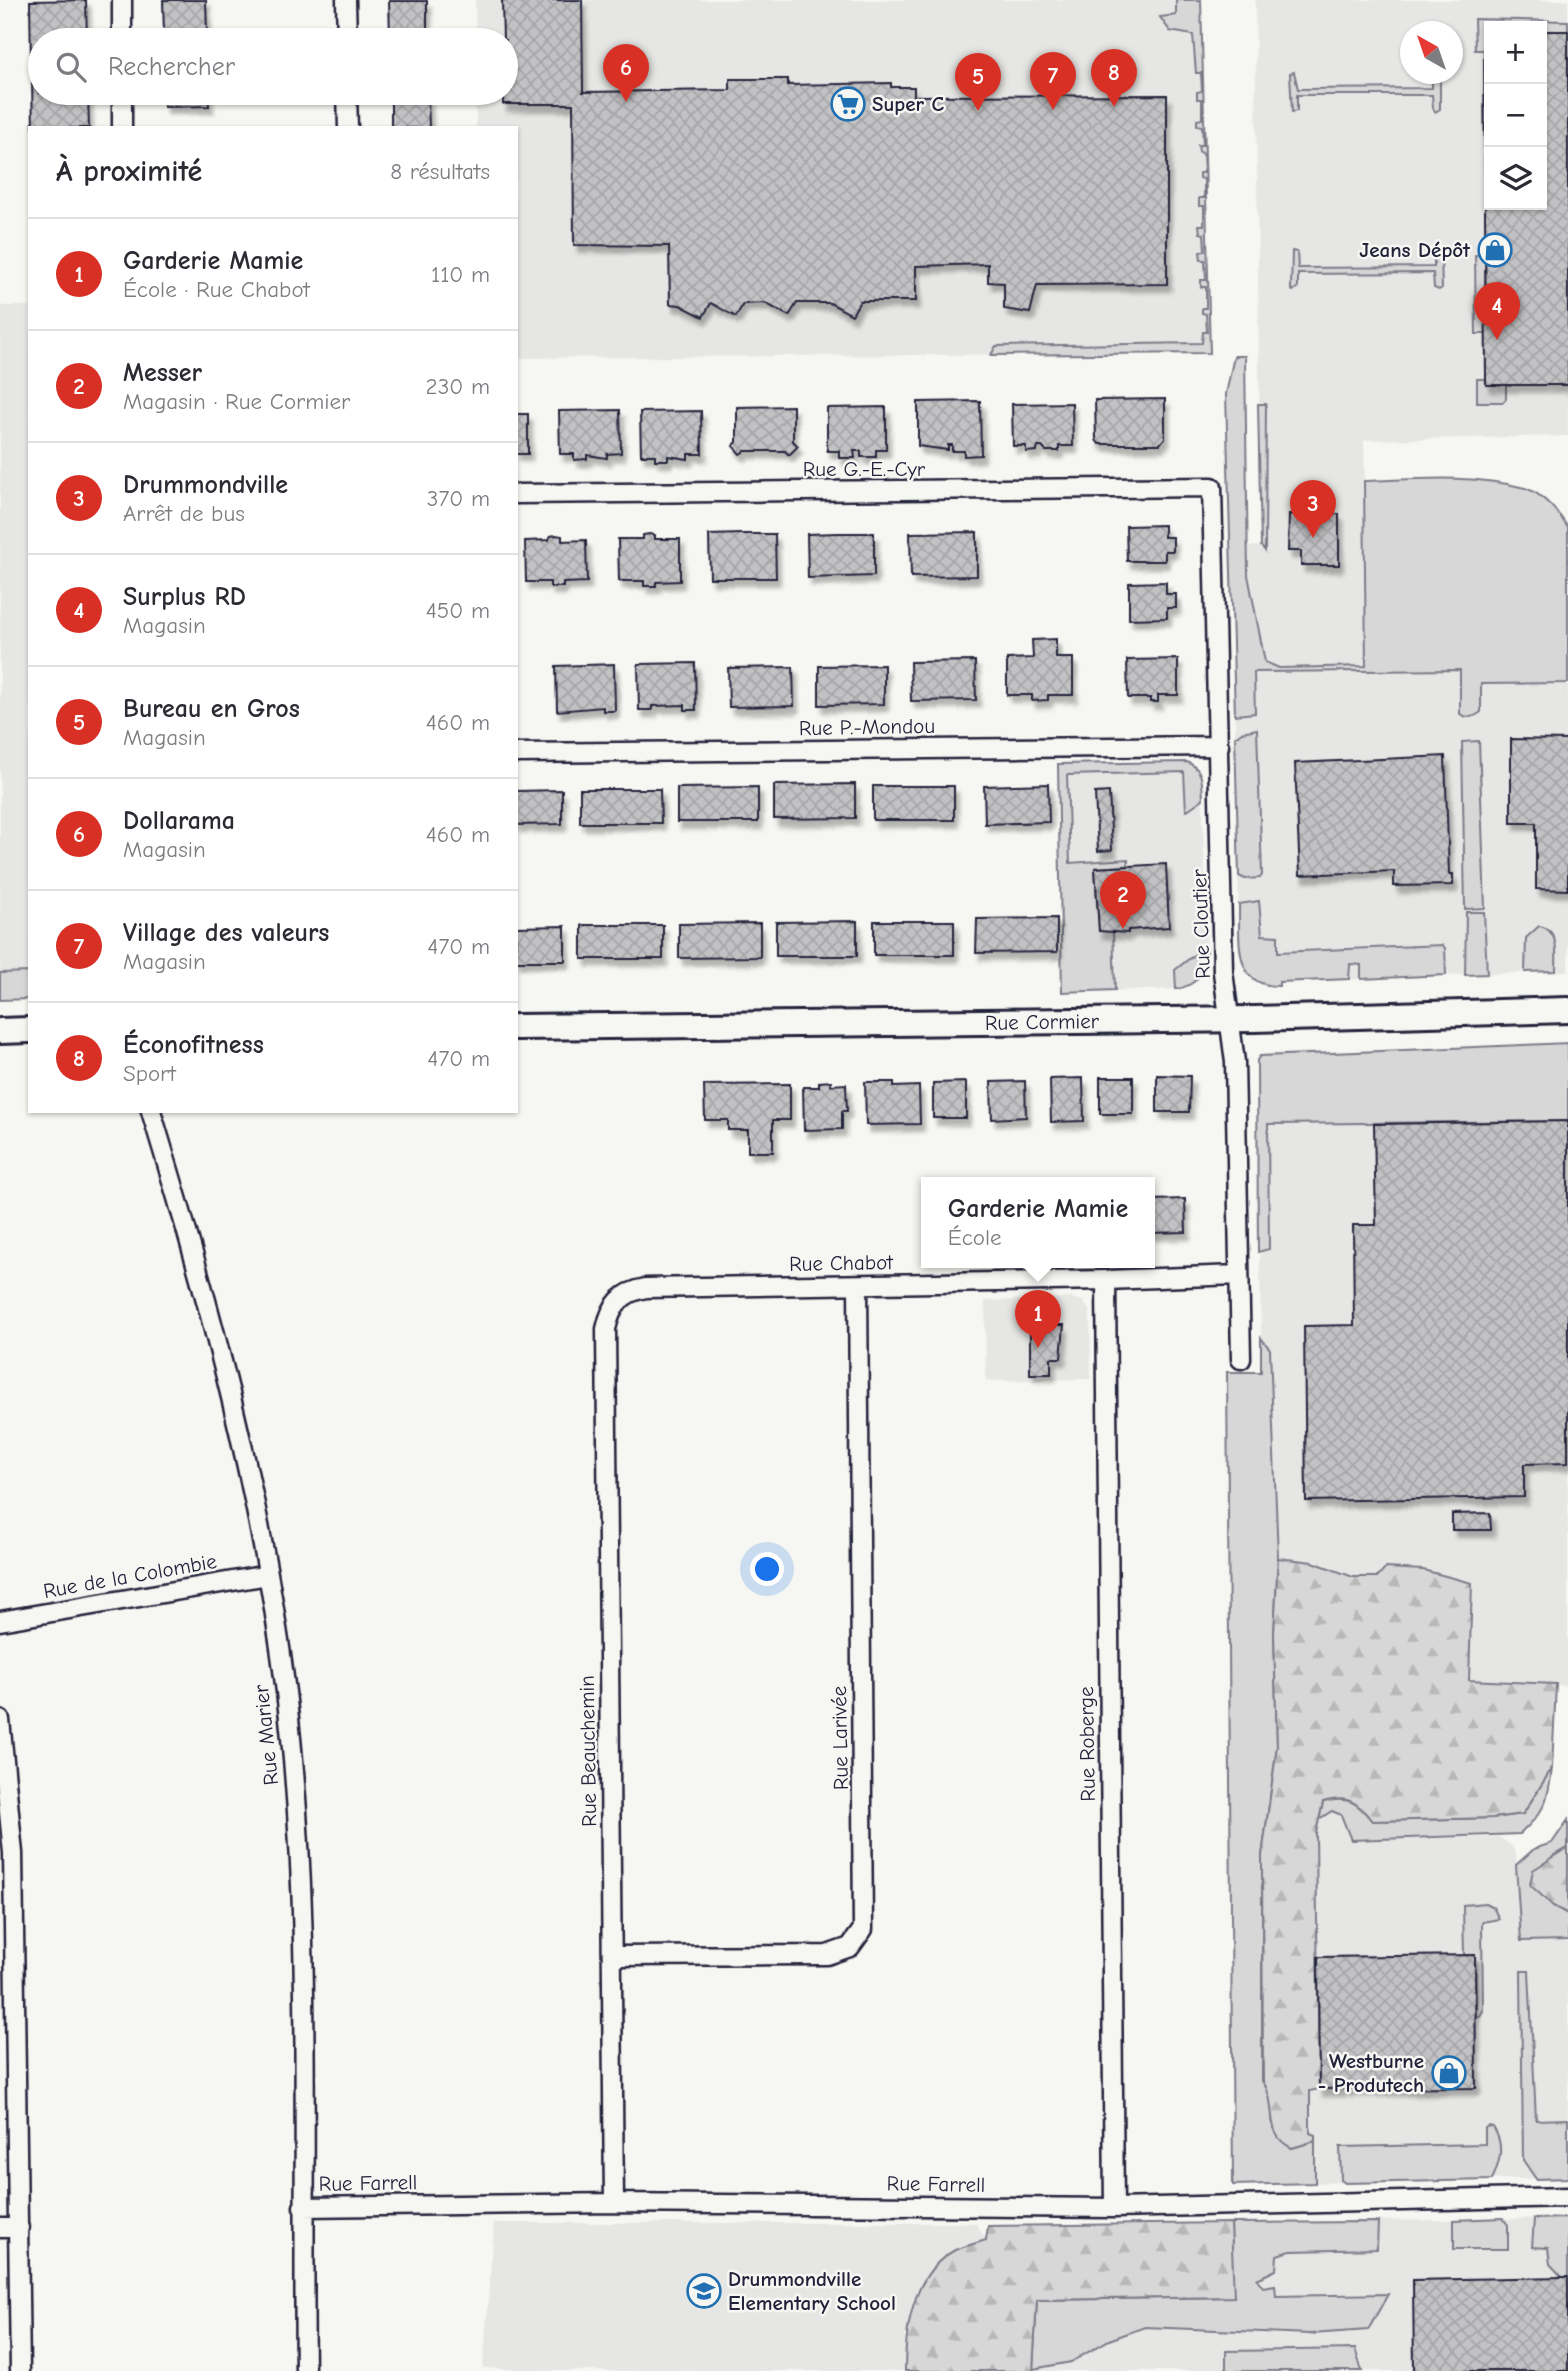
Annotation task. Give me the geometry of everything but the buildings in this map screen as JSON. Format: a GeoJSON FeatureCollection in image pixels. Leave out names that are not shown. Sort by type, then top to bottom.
{"type":"FeatureCollection","features":[{"type":"Feature","properties":{"kind":"street"},"geometry":{"type":"LineString","coordinates":[[122,0],[122,28]]}},
{"type":"Feature","properties":{"kind":"street"},"geometry":{"type":"LineString","coordinates":[[346,0],[347,28]]}},
{"type":"Feature","properties":{"kind":"street"},"geometry":{"type":"LineString","coordinates":[[122,105],[122,126]]}},
{"type":"Feature","properties":{"kind":"street"},"geometry":{"type":"LineString","coordinates":[[347,105],[348,126]]}},
{"type":"Feature","properties":{"kind":"street","name":"Rue G.-E.-Cyr"},"geometry":{"type":"LineString","coordinates":[[518,494],[1212,487]]}},
{"type":"Feature","properties":{"kind":"street","name":"Rue Cloutier"},"geometry":{"type":"LineString","coordinates":[[1212,487],[1223,972],[1236,1062],[1237,1275],[1241,1296],[1241,1359]]}},
{"type":"Feature","properties":{"kind":"street","name":"Rue P.-Mondou"},"geometry":{"type":"LineString","coordinates":[[518,753],[1219,746]]}},
{"type":"Feature","properties":{"kind":"street","name":"Rue Cormier"},"geometry":{"type":"LineString","coordinates":[[518,1027],[1231,1019],[1568,1010]]}},
{"type":"Feature","properties":{"kind":"street"},"geometry":{"type":"LineString","coordinates":[[0,1031],[28,1030]]}},
{"type":"Feature","properties":{"kind":"street","name":"Rue Marier"},"geometry":{"type":"LineString","coordinates":[[152,1113],[214,1321],[241,1435],[268,1575],[286,1693],[295,1794],[302,1949],[305,2371]]}},
{"type":"Feature","properties":{"kind":"street","name":"Rue Chabot"},"geometry":{"type":"LineString","coordinates":[[617,1301],[634,1290],[646,1288],[1106,1280],[1237,1275]]}},
{"type":"Feature","properties":{"kind":"street","name":"Rue Roberge"},"geometry":{"type":"LineString","coordinates":[[1106,1280],[1114,2208]]}},
{"type":"Feature","properties":{"kind":"street","name":"Rue Larivée"},"geometry":{"type":"LineString","coordinates":[[613,1956],[827,1955],[850,1947],[863,1929],[858,1285]]}},
{"type":"Feature","properties":{"kind":"street","name":"Rue Beauchemin"},"geometry":{"type":"LineString","coordinates":[[614,2203],[606,1329],[617,1301]]}},
{"type":"Feature","properties":{"kind":"street","name":"Rue de la Colombie"},"geometry":{"type":"LineString","coordinates":[[0,1621],[268,1575]]}},
{"type":"Feature","properties":{"kind":"street"},"geometry":{"type":"LineString","coordinates":[[0,1720],[13,1853],[20,2371]]}},
{"type":"Feature","properties":{"kind":"street","name":"Rue Farrell"},"geometry":{"type":"LineString","coordinates":[[303,2207],[614,2203],[1114,2208],[1568,2197]]}},
{"type":"Feature","properties":{"kind":"street"},"geometry":{"type":"LineString","coordinates":[[0,2228],[19,2228]]}},
{"type":"Feature","properties":{"kind":"shaded area"},"geometry":{"type":"Polygon","coordinates":[[[475,0],[1201,0],[1210,353],[518,358],[518,126],[476,126],[476,105],[518,105],[518,28],[476,28],[475,0]]]}},
{"type":"Feature","properties":{"kind":"shaded area"},"geometry":{"type":"Polygon","coordinates":[[[1255,0],[1568,0],[1568,436],[1364,440],[1367,659],[1568,657],[1568,971],[1279,982],[1279,986],[1271,987],[1253,980],[1245,972],[1240,960],[1231,547],[1261,546],[1255,0]]]}},
{"type":"Feature","properties":{"kind":"shaded area"},"geometry":{"type":"Polygon","coordinates":[[[0,306],[28,306],[28,999],[0,1000],[0,306]]]}},
{"type":"Feature","properties":{"kind":"shaded area"},"geometry":{"type":"Polygon","coordinates":[[[1187,762],[1195,765],[1202,777],[1207,952],[1202,974],[1188,987],[1179,989],[1062,992],[1058,764],[1187,762]]]}},
{"type":"Feature","properties":{"kind":"shaded area"},"geometry":{"type":"Polygon","coordinates":[[[1568,1043],[1568,1686],[1469,1680],[1471,1583],[1423,1570],[1386,1568],[1378,1577],[1353,1577],[1313,1562],[1278,1558],[1270,1349],[1261,1338],[1257,1060],[1265,1054],[1568,1043]]]}},
{"type":"Feature","properties":{"kind":"shaded area"},"geometry":{"type":"Polygon","coordinates":[[[1072,1298],[1083,1301],[1090,1312],[1091,1379],[986,1381],[985,1301],[1072,1298]]]}},
{"type":"Feature","properties":{"kind":"shaded area"},"geometry":{"type":"Polygon","coordinates":[[[1332,1811],[1341,1816],[1352,1840],[1499,1837],[1512,1846],[1516,1855],[1521,1940],[1568,1940],[1568,2178],[1315,2183],[1315,2135],[1310,2133],[1310,2090],[1318,2089],[1316,1833],[1319,1819],[1332,1811]]]}},
{"type":"Feature","properties":{"kind":"shaded area"},"geometry":{"type":"Polygon","coordinates":[[[1568,2218],[1568,2371],[1033,2371],[1037,2300],[1233,2297],[1231,2223],[1568,2218]]]}},
{"type":"Feature","properties":{"kind":"shaded area","name":"Drummondville Elementary School"},"geometry":{"type":"Polygon","coordinates":[[[494,2223],[975,2223],[987,2240],[954,2251],[928,2276],[912,2306],[905,2337],[905,2371],[550,2371],[483,2368],[494,2223]]]}},
{"type":"Feature","properties":{"kind":"green space"},"geometry":{"type":"Polygon","coordinates":[[[1176,0],[1201,0],[1210,353],[991,355],[996,346],[1202,343],[1203,332],[1207,332],[1206,314],[1202,313],[1202,308],[1206,308],[1206,287],[1201,287],[1201,280],[1206,280],[1205,260],[1201,260],[1200,252],[1205,251],[1204,234],[1200,233],[1199,225],[1204,225],[1204,206],[1199,206],[1199,198],[1204,198],[1204,179],[1199,178],[1199,173],[1204,173],[1203,153],[1199,152],[1198,145],[1203,145],[1202,126],[1197,125],[1197,120],[1202,119],[1202,99],[1197,99],[1197,92],[1202,91],[1201,73],[1196,73],[1193,35],[1170,31],[1160,17],[1176,15],[1176,0]]]}},
{"type":"Feature","properties":{"kind":"green space"},"geometry":{"type":"Polygon","coordinates":[[[1474,19],[1568,21],[1568,31],[1547,31],[1547,21],[1484,21],[1484,50],[1475,50],[1474,19]]]}},
{"type":"Feature","properties":{"kind":"green space"},"geometry":{"type":"Polygon","coordinates":[[[1294,72],[1298,89],[1432,88],[1432,84],[1440,84],[1440,109],[1435,112],[1432,95],[1297,95],[1297,111],[1292,112],[1290,73],[1294,72]]]}},
{"type":"Feature","properties":{"kind":"green space"},"geometry":{"type":"Polygon","coordinates":[[[1438,249],[1441,255],[1442,288],[1439,290],[1434,288],[1433,273],[1298,274],[1298,287],[1293,291],[1291,289],[1292,251],[1297,252],[1298,268],[1434,267],[1434,251],[1438,249]]]}},
{"type":"Feature","properties":{"kind":"green space"},"geometry":{"type":"Polygon","coordinates":[[[1475,255],[1485,255],[1486,334],[1476,334],[1475,255]]]}},
{"type":"Feature","properties":{"kind":"green space"},"geometry":{"type":"Polygon","coordinates":[[[1234,356],[1245,356],[1248,575],[1265,662],[1279,668],[1366,666],[1364,481],[1466,479],[1506,484],[1538,494],[1568,528],[1568,683],[1481,684],[1481,712],[1468,717],[1460,714],[1460,670],[1254,672],[1255,713],[1235,715],[1226,394],[1234,356]]]}},
{"type":"Feature","properties":{"kind":"green space"},"geometry":{"type":"Polygon","coordinates":[[[1477,379],[1486,379],[1486,385],[1506,385],[1506,399],[1503,402],[1477,402],[1477,379]]]}},
{"type":"Feature","properties":{"kind":"green space"},"geometry":{"type":"Polygon","coordinates":[[[1258,404],[1266,404],[1265,551],[1261,546],[1258,404]]]}},
{"type":"Feature","properties":{"kind":"green space"},"geometry":{"type":"Polygon","coordinates":[[[1257,729],[1262,875],[1260,878],[1245,879],[1239,876],[1235,737],[1242,732],[1257,729]]]}},
{"type":"Feature","properties":{"kind":"green space"},"geometry":{"type":"Polygon","coordinates":[[[1479,741],[1485,908],[1465,909],[1462,742],[1479,741]]]}},
{"type":"Feature","properties":{"kind":"green space"},"geometry":{"type":"Polygon","coordinates":[[[1187,762],[1197,768],[1202,782],[1203,799],[1186,811],[1184,772],[1067,775],[1070,863],[1128,859],[1128,866],[1095,868],[1099,930],[1113,930],[1115,990],[1062,992],[1058,764],[1187,762]]]}},
{"type":"Feature","properties":{"kind":"green space"},"geometry":{"type":"Polygon","coordinates":[[[1259,901],[1262,935],[1278,936],[1278,952],[1442,945],[1445,948],[1446,975],[1361,979],[1361,965],[1350,964],[1349,979],[1279,982],[1279,986],[1264,984],[1253,978],[1246,969],[1240,945],[1239,904],[1259,901]]]}},
{"type":"Feature","properties":{"kind":"green space"},"geometry":{"type":"Polygon","coordinates":[[[1466,912],[1484,912],[1487,974],[1465,975],[1466,912]]]}},
{"type":"Feature","properties":{"kind":"green space"},"geometry":{"type":"Polygon","coordinates":[[[1539,926],[1546,928],[1554,937],[1556,971],[1525,972],[1526,938],[1539,926]]]}},
{"type":"Feature","properties":{"kind":"green space"},"geometry":{"type":"Polygon","coordinates":[[[1207,950],[1203,971],[1190,985],[1176,989],[1175,970],[1199,951],[1207,950]]]}},
{"type":"Feature","properties":{"kind":"green space"},"geometry":{"type":"Polygon","coordinates":[[[28,972],[28,999],[0,1000],[0,973],[28,972]]]}},
{"type":"Feature","properties":{"kind":"green space"},"geometry":{"type":"Polygon","coordinates":[[[1568,1043],[1568,1121],[1268,1124],[1269,1249],[1258,1252],[1257,1060],[1260,1056],[1568,1043]]]}},
{"type":"Feature","properties":{"kind":"green space"},"geometry":{"type":"Polygon","coordinates":[[[1261,1338],[1270,1349],[1278,1558],[1274,1634],[1277,1746],[1262,1856],[1262,2081],[1271,2095],[1273,2128],[1292,2148],[1315,2141],[1315,2183],[1233,2185],[1227,1372],[1261,1372],[1261,1338]]]}},
{"type":"Feature","properties":{"kind":"green space"},"geometry":{"type":"Polygon","coordinates":[[[1278,1558],[1313,1562],[1353,1577],[1378,1577],[1386,1568],[1423,1570],[1472,1583],[1469,1680],[1556,1684],[1552,1768],[1523,1814],[1493,1818],[1372,1821],[1351,1801],[1339,1799],[1323,1802],[1316,1833],[1319,2089],[1310,2091],[1310,2133],[1315,2135],[1315,2141],[1292,2148],[1277,2135],[1268,2091],[1263,2081],[1262,1856],[1277,1746],[1274,1634],[1278,1558]]]}},
{"type":"Feature","properties":{"kind":"green space"},"geometry":{"type":"Polygon","coordinates":[[[1552,1768],[1544,1805],[1520,1834],[1351,1840],[1341,1815],[1332,1811],[1319,1819],[1323,1802],[1339,1800],[1356,1805],[1372,1821],[1493,1818],[1523,1814],[1552,1768]]]}},
{"type":"Feature","properties":{"kind":"green space"},"geometry":{"type":"Polygon","coordinates":[[[1568,1820],[1568,1848],[1555,1855],[1553,1906],[1568,1914],[1568,1940],[1521,1941],[1516,1865],[1534,1849],[1552,1843],[1568,1820]]]}},
{"type":"Feature","properties":{"kind":"green space"},"geometry":{"type":"Polygon","coordinates":[[[1568,1848],[1568,1914],[1553,1906],[1530,1885],[1533,1870],[1568,1848]]]}},
{"type":"Feature","properties":{"kind":"green space"},"geometry":{"type":"Polygon","coordinates":[[[1485,1903],[1493,1907],[1499,1919],[1482,1922],[1483,2011],[1476,2017],[1475,1956],[1464,1956],[1463,1905],[1485,1903]]]}},
{"type":"Feature","properties":{"kind":"green space"},"geometry":{"type":"Polygon","coordinates":[[[1521,1971],[1529,1971],[1536,2120],[1568,2119],[1568,2178],[1536,2179],[1523,2160],[1521,1971]]]}},
{"type":"Feature","properties":{"kind":"green space"},"geometry":{"type":"Polygon","coordinates":[[[1493,2127],[1497,2134],[1500,2147],[1492,2180],[1345,2183],[1341,2180],[1340,2147],[1485,2144],[1485,2128],[1493,2127]]]}},
{"type":"Feature","properties":{"kind":"green space"},"geometry":{"type":"Polygon","coordinates":[[[1503,2218],[1508,2225],[1508,2249],[1454,2249],[1454,2220],[1503,2218]]]}},
{"type":"Feature","properties":{"kind":"green space"},"geometry":{"type":"Polygon","coordinates":[[[1568,2218],[1568,2277],[1562,2277],[1550,2264],[1548,2248],[1532,2247],[1534,2219],[1568,2218]]]}},
{"type":"Feature","properties":{"kind":"green space"},"geometry":{"type":"Polygon","coordinates":[[[1378,2222],[1377,2249],[1291,2251],[1277,2255],[1276,2270],[1257,2279],[1263,2287],[1275,2285],[1276,2296],[1388,2294],[1368,2330],[1311,2334],[1145,2327],[1109,2340],[1071,2362],[1033,2369],[1037,2300],[1233,2297],[1231,2223],[1378,2222]]]}},
{"type":"Feature","properties":{"kind":"green space"},"geometry":{"type":"Polygon","coordinates":[[[1231,2223],[1234,2297],[1037,2300],[1033,2371],[905,2371],[909,2320],[920,2287],[941,2260],[955,2250],[986,2240],[988,2226],[1231,2223]]]}},
{"type":"Feature","properties":{"kind":"green space"},"geometry":{"type":"Polygon","coordinates":[[[1355,2349],[1362,2371],[1226,2371],[1226,2351],[1355,2349]]]}},
{"type":"Feature","properties":{"kind":"place","name":"Dollarama"},"geometry":{"type":"Point","coordinates":[626,102]}},
{"type":"Feature","properties":{"kind":"place","name":"Super C"},"geometry":{"type":"Point","coordinates":[848,104]}},
{"type":"Feature","properties":{"kind":"place","name":"Éconofitness"},"geometry":{"type":"Point","coordinates":[1114,107]}},
{"type":"Feature","properties":{"kind":"place","name":"Village des valeurs"},"geometry":{"type":"Point","coordinates":[1053,110]}},
{"type":"Feature","properties":{"kind":"place","name":"Bureau en Gros"},"geometry":{"type":"Point","coordinates":[978,111]}},
{"type":"Feature","properties":{"kind":"place","name":"Jeans Dépôt"},"geometry":{"type":"Point","coordinates":[1495,250]}},
{"type":"Feature","properties":{"kind":"place","name":"Surplus RD"},"geometry":{"type":"Point","coordinates":[1497,340]}},
{"type":"Feature","properties":{"kind":"place","name":"Drummondville"},"geometry":{"type":"Point","coordinates":[1313,538]}},
{"type":"Feature","properties":{"kind":"place","name":"Messer"},"geometry":{"type":"Point","coordinates":[1123,929]}},
{"type":"Feature","properties":{"kind":"place","name":"Garderie Mamie"},"geometry":{"type":"Point","coordinates":[1038,1348]}},
{"type":"Feature","properties":{"kind":"place","name":"Westburne - Produtech"},"geometry":{"type":"Point","coordinates":[1449,2073]}},
{"type":"Feature","properties":{"kind":"place","name":"Drummondville Elementary School"},"geometry":{"type":"Point","coordinates":[704,2291]}}]}
